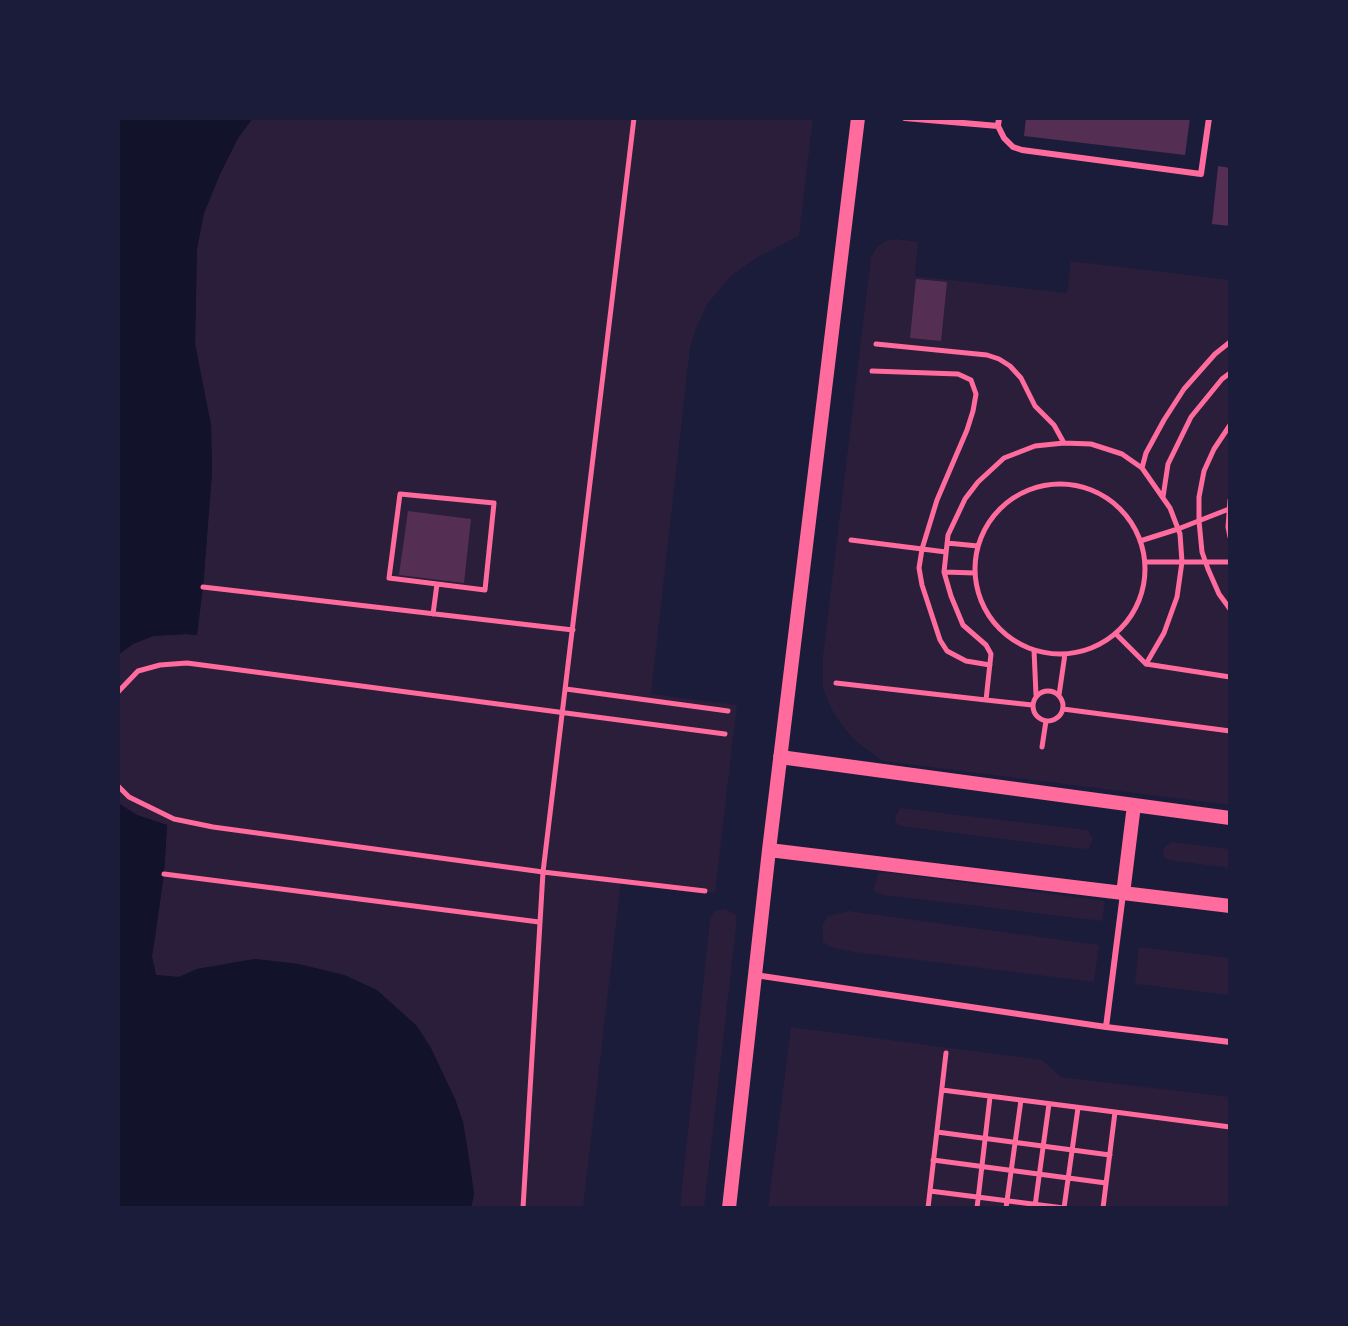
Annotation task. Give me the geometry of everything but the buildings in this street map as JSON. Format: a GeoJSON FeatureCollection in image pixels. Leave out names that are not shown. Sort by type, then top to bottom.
{"type":"FeatureCollection","features":[{"type":"Feature","properties":{"kind":"street"},"geometry":{"type":"LineString","coordinates":[[729,1208],[858,118]]}},
{"type":"Feature","properties":{"kind":"street"},"geometry":{"type":"LineString","coordinates":[[780,757],[1230,818]]}},
{"type":"Feature","properties":{"kind":"street"},"geometry":{"type":"LineString","coordinates":[[1123,894],[1134,805]]}},
{"type":"Feature","properties":{"kind":"street"},"geometry":{"type":"LineString","coordinates":[[769,850],[1230,906]]}},
{"type":"Feature","properties":{"kind":"lane"},"geometry":{"type":"LineString","coordinates":[[905,118],[999,122],[1004,138],[1013,147],[1022,150],[1201,174],[1209,118]]}},
{"type":"Feature","properties":{"kind":"lane"},"geometry":{"type":"LineString","coordinates":[[1106,1027],[1123,894]]}},
{"type":"Feature","properties":{"kind":"lane"},"geometry":{"type":"LineString","coordinates":[[755,975],[1106,1027],[1230,1042]]}},
{"type":"Feature","properties":{"kind":"path"},"geometry":{"type":"LineString","coordinates":[[523,1208],[543,872],[634,118]]}},
{"type":"Feature","properties":{"kind":"path"},"geometry":{"type":"LineString","coordinates":[[1142,468],[1146,453],[1184,389],[1230,342]]}},
{"type":"Feature","properties":{"kind":"path"},"geometry":{"type":"LineString","coordinates":[[876,344],[987,355],[999,359],[1021,378],[1035,406],[1054,425],[1064,443]]}},
{"type":"Feature","properties":{"kind":"path"},"geometry":{"type":"LineString","coordinates":[[872,371],[958,374],[971,380],[976,394],[967,430],[942,489],[922,549],[919,568],[940,640],[947,651],[959,659],[990,665]]}},
{"type":"Feature","properties":{"kind":"path"},"geometry":{"type":"LineString","coordinates":[[1163,497],[1168,464],[1191,417],[1230,373]]}},
{"type":"Feature","properties":{"kind":"path"},"geometry":{"type":"LineString","coordinates":[[1230,425],[1204,471],[1199,497],[1202,552],[1219,594],[1230,609]]}},
{"type":"Feature","properties":{"kind":"path"},"geometry":{"type":"LineString","coordinates":[[986,700],[991,654],[986,645],[963,625],[951,596],[944,572],[948,535],[965,499],[978,482],[1004,458],[1035,446],[1091,444],[1122,454],[1142,468],[1170,508],[1178,529],[1182,562],[1177,597],[1164,633],[1146,664]]}},
{"type":"Feature","properties":{"kind":"path"},"geometry":{"type":"LineString","coordinates":[[1058,484],[1084,487],[1108,499],[1128,517],[1140,541],[1145,562],[1138,601],[1131,615],[1115,633],[1096,646],[1065,654],[1034,650],[1016,642],[999,629],[978,594],[975,573],[978,546],[990,521],[1008,502],[1031,488],[1058,484]]}},
{"type":"Feature","properties":{"kind":"path"},"geometry":{"type":"LineString","coordinates":[[400,494],[494,503],[485,590],[437,584],[389,578],[400,494]]}},
{"type":"Feature","properties":{"kind":"path"},"geometry":{"type":"LineString","coordinates":[[1230,500],[1230,537]]}},
{"type":"Feature","properties":{"kind":"path"},"geometry":{"type":"LineString","coordinates":[[1140,541],[1229,509]]}},
{"type":"Feature","properties":{"kind":"path"},"geometry":{"type":"LineString","coordinates":[[851,540],[946,552]]}},
{"type":"Feature","properties":{"kind":"path"},"geometry":{"type":"LineString","coordinates":[[947,543],[978,546]]}},
{"type":"Feature","properties":{"kind":"path"},"geometry":{"type":"LineString","coordinates":[[1145,562],[1230,562]]}},
{"type":"Feature","properties":{"kind":"path"},"geometry":{"type":"LineString","coordinates":[[944,572],[975,573]]}},
{"type":"Feature","properties":{"kind":"path"},"geometry":{"type":"LineString","coordinates":[[433,614],[437,584]]}},
{"type":"Feature","properties":{"kind":"path"},"geometry":{"type":"LineString","coordinates":[[203,587],[573,630]]}},
{"type":"Feature","properties":{"kind":"path"},"geometry":{"type":"LineString","coordinates":[[1115,633],[1146,664],[1230,677]]}},
{"type":"Feature","properties":{"kind":"path"},"geometry":{"type":"LineString","coordinates":[[1034,650],[1036,695],[1032,705],[1037,717],[1046,721],[1056,719],[1063,709]]}},
{"type":"Feature","properties":{"kind":"path"},"geometry":{"type":"LineString","coordinates":[[1063,709],[1059,695],[1065,654]]}},
{"type":"Feature","properties":{"kind":"path"},"geometry":{"type":"LineString","coordinates":[[118,692],[138,671],[187,663],[725,734]]}},
{"type":"Feature","properties":{"kind":"path"},"geometry":{"type":"LineString","coordinates":[[836,683],[1032,705]]}},
{"type":"Feature","properties":{"kind":"path"},"geometry":{"type":"LineString","coordinates":[[566,689],[728,711]]}},
{"type":"Feature","properties":{"kind":"path"},"geometry":{"type":"LineString","coordinates":[[1036,695],[1045,690],[1059,695]]}},
{"type":"Feature","properties":{"kind":"path"},"geometry":{"type":"LineString","coordinates":[[1063,709],[1230,731]]}},
{"type":"Feature","properties":{"kind":"path"},"geometry":{"type":"LineString","coordinates":[[1042,747],[1046,721]]}},
{"type":"Feature","properties":{"kind":"path"},"geometry":{"type":"LineString","coordinates":[[118,786],[129,797],[149,808],[192,823],[543,872],[705,891]]}},
{"type":"Feature","properties":{"kind":"path"},"geometry":{"type":"LineString","coordinates":[[164,874],[539,922]]}},
{"type":"Feature","properties":{"kind":"path"},"geometry":{"type":"LineString","coordinates":[[928,1208],[946,1053]]}},
{"type":"Feature","properties":{"kind":"path"},"geometry":{"type":"LineString","coordinates":[[942,1090],[1230,1127]]}},
{"type":"Feature","properties":{"kind":"path"},"geometry":{"type":"LineString","coordinates":[[977,1208],[990,1097]]}},
{"type":"Feature","properties":{"kind":"path"},"geometry":{"type":"LineString","coordinates":[[1007,1204],[1021,1100]]}},
{"type":"Feature","properties":{"kind":"path"},"geometry":{"type":"LineString","coordinates":[[1035,1206],[1049,1104]]}},
{"type":"Feature","properties":{"kind":"path"},"geometry":{"type":"LineString","coordinates":[[930,1191],[1007,1204],[1064,1208],[1078,1108]]}},
{"type":"Feature","properties":{"kind":"path"},"geometry":{"type":"LineString","coordinates":[[1103,1208],[1115,1112]]}},
{"type":"Feature","properties":{"kind":"path"},"geometry":{"type":"LineString","coordinates":[[937,1132],[1110,1155]]}},
{"type":"Feature","properties":{"kind":"path"},"geometry":{"type":"LineString","coordinates":[[933,1160],[1106,1183]]}},
{"type":"Feature","properties":{"kind":"shaded area"},"geometry":{"type":"Polygon","coordinates":[[[118,118],[253,118],[238,138],[220,174],[204,213],[197,248],[195,344],[211,425],[212,472],[197,635],[153,636],[133,644],[118,655],[118,118]]]}},
{"type":"Feature","properties":{"kind":"shaded area"},"geometry":{"type":"Polygon","coordinates":[[[253,118],[813,118],[799,236],[756,258],[731,276],[708,303],[690,348],[651,694],[737,705],[715,893],[621,881],[583,1208],[471,1208],[474,1194],[469,1159],[463,1122],[455,1099],[377,990],[344,975],[298,964],[255,959],[197,969],[178,977],[156,975],[152,957],[164,874],[167,825],[137,815],[118,803],[118,655],[133,644],[153,636],[196,635],[212,472],[211,425],[195,344],[197,248],[204,213],[220,174],[238,138],[253,118]]]}},
{"type":"Feature","properties":{"kind":"shaded area"},"geometry":{"type":"Polygon","coordinates":[[[885,241],[918,242],[915,276],[1067,293],[1071,261],[1230,280],[1230,805],[883,761],[857,742],[831,708],[823,688],[823,656],[871,257],[885,241]]]}},
{"type":"Feature","properties":{"kind":"shaded area"},"geometry":{"type":"Polygon","coordinates":[[[118,803],[137,815],[167,825],[164,874],[152,957],[156,975],[179,977],[197,969],[255,959],[298,964],[344,975],[377,990],[417,1026],[455,1099],[463,1122],[469,1159],[474,1194],[471,1208],[118,1208],[118,803]]]}},
{"type":"Feature","properties":{"kind":"shaded area"},"geometry":{"type":"Polygon","coordinates":[[[900,808],[1087,830],[1093,839],[1089,848],[1082,849],[900,826],[895,817],[900,808]]]}},
{"type":"Feature","properties":{"kind":"shaded area"},"geometry":{"type":"Polygon","coordinates":[[[1172,842],[1230,849],[1230,868],[1168,860],[1163,852],[1165,846],[1172,842]]]}},
{"type":"Feature","properties":{"kind":"shaded area"},"geometry":{"type":"Polygon","coordinates":[[[883,872],[1105,901],[1102,921],[884,895],[875,892],[874,887],[878,874],[883,872]]]}},
{"type":"Feature","properties":{"kind":"shaded area"},"geometry":{"type":"Polygon","coordinates":[[[725,909],[735,914],[737,919],[704,1208],[680,1208],[710,919],[714,911],[725,909]]]}},
{"type":"Feature","properties":{"kind":"shaded area"},"geometry":{"type":"Polygon","coordinates":[[[849,911],[1099,945],[1094,982],[830,947],[823,942],[823,924],[828,916],[849,911]]]}},
{"type":"Feature","properties":{"kind":"shaded area"},"geometry":{"type":"Polygon","coordinates":[[[1139,947],[1230,958],[1230,995],[1135,984],[1139,947]]]}},
{"type":"Feature","properties":{"kind":"shaded area"},"geometry":{"type":"Polygon","coordinates":[[[791,1027],[1042,1060],[1061,1077],[1230,1097],[1230,1208],[768,1208],[791,1027]]]}}]}
